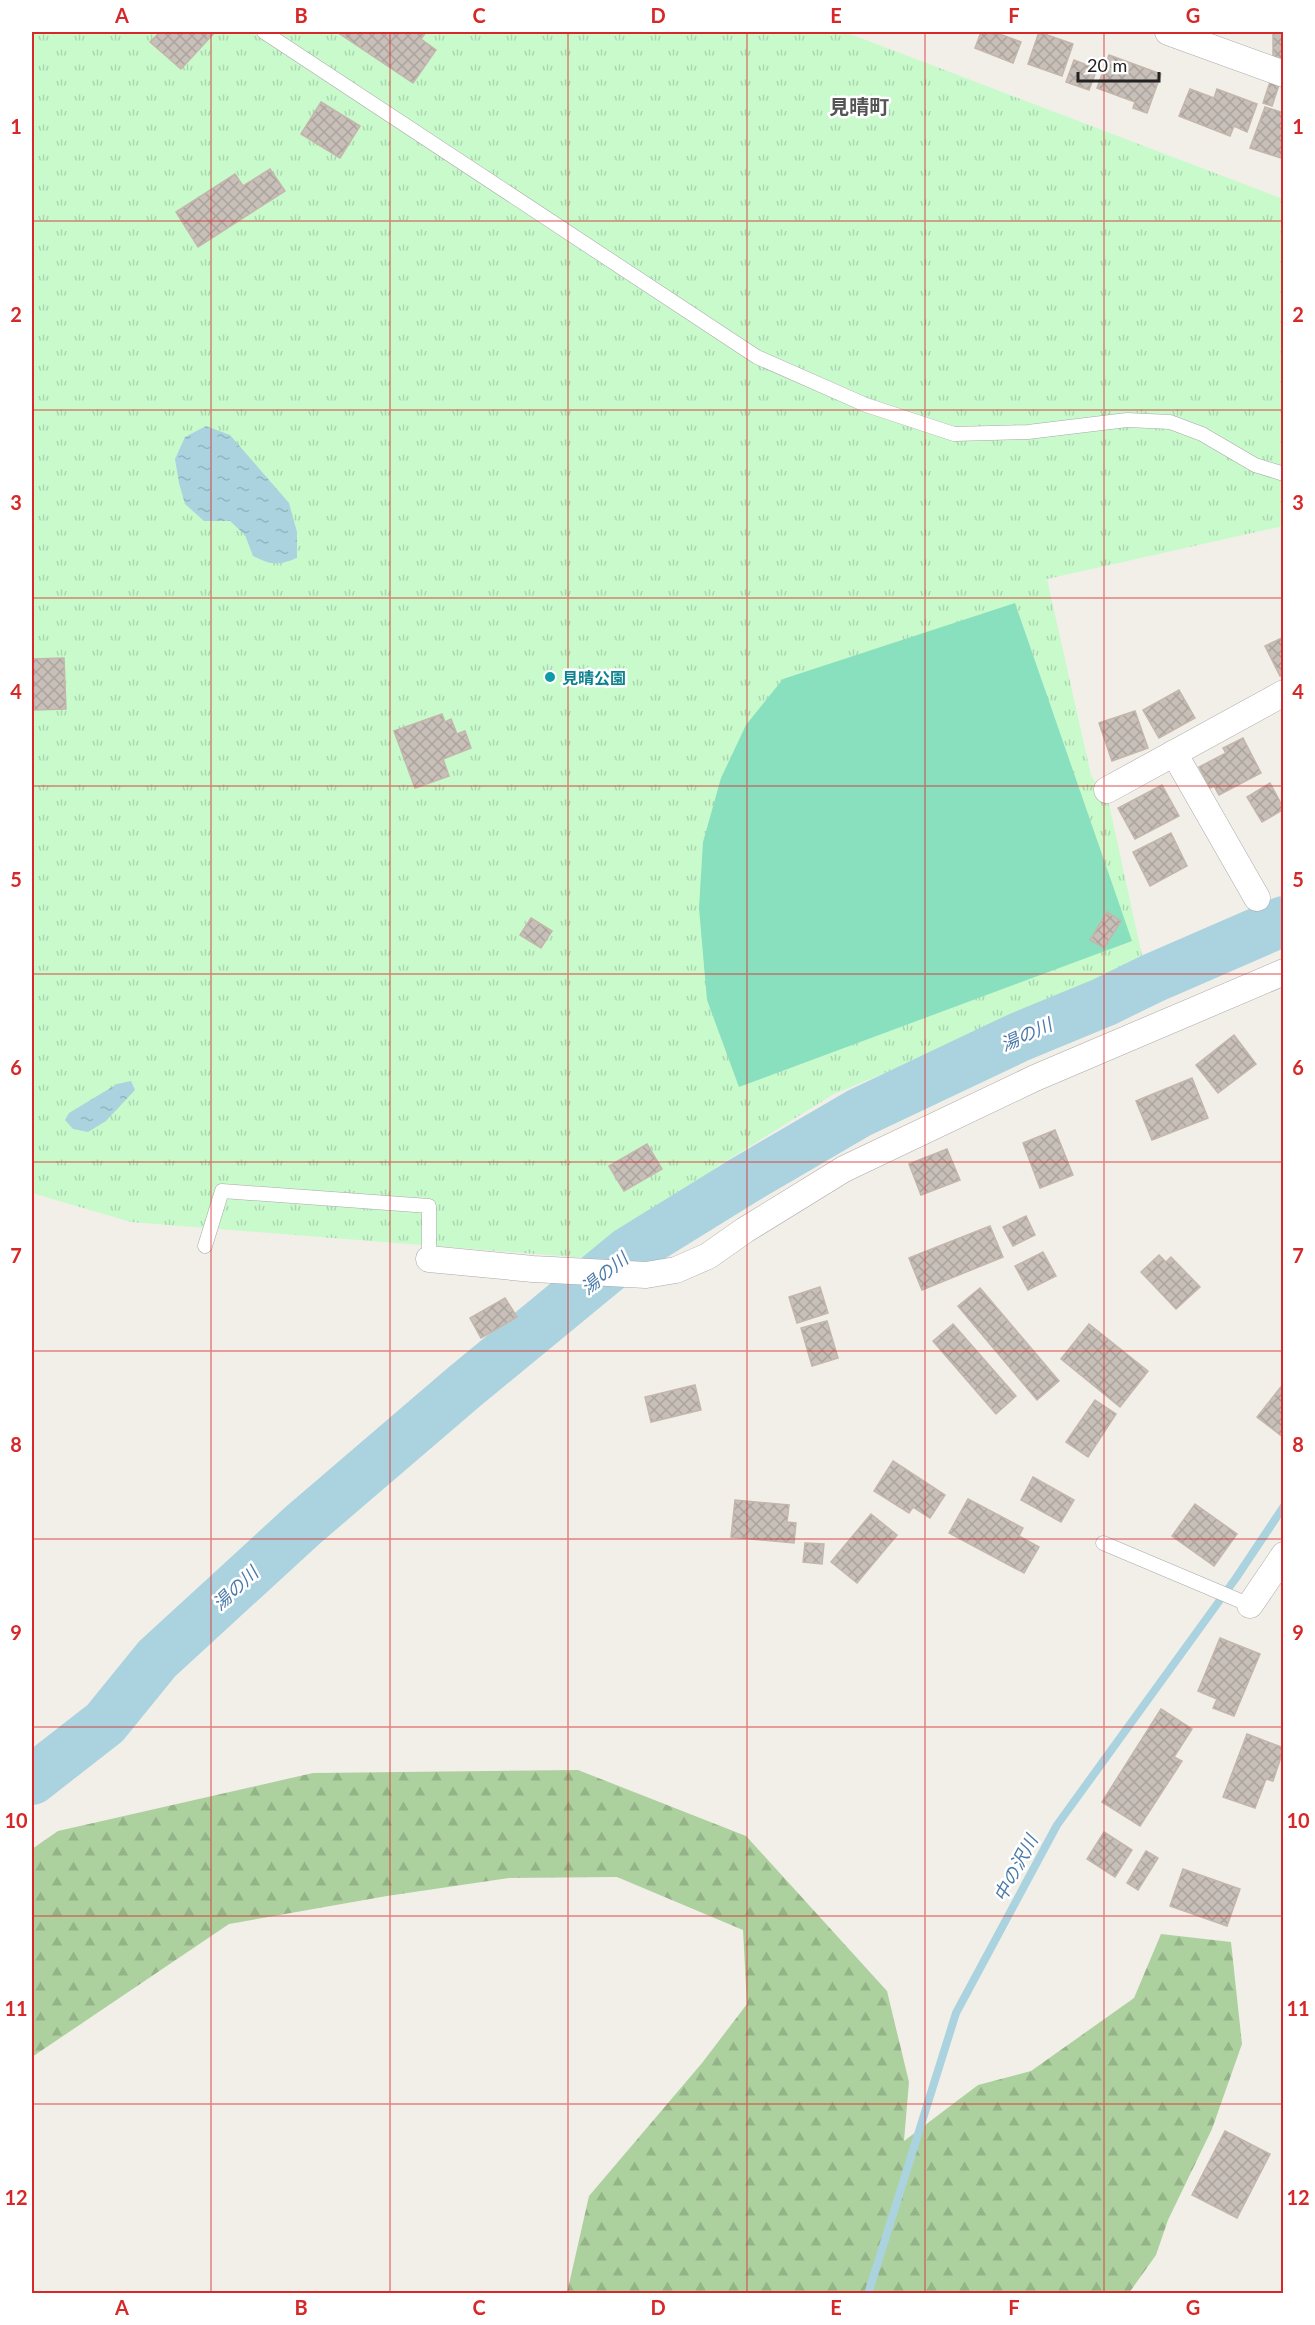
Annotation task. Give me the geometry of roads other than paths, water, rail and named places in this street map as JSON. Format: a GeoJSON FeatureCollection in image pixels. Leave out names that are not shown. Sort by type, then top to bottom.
{"type":"FeatureCollection","features":[{"type":"Feature","properties":{"kind":"street"},"geometry":{"type":"LineString","coordinates":[[1168,32],[1234,43],[1284,74]]}},
{"type":"Feature","properties":{"kind":"street"},"geometry":{"type":"LineString","coordinates":[[1107,790],[1284,693]]}},
{"type":"Feature","properties":{"kind":"street"},"geometry":{"type":"LineString","coordinates":[[1174,753],[1257,898]]}},
{"type":"Feature","properties":{"kind":"street"},"geometry":{"type":"LineString","coordinates":[[429,1259],[533,1269],[646,1275],[676,1270],[708,1256],[745,1230],[844,1169],[1035,1077],[1284,972]]}},
{"type":"Feature","properties":{"kind":"street"},"geometry":{"type":"LineString","coordinates":[[1242,1602],[1284,1555]]}},
{"type":"Feature","properties":{"kind":"lane"},"geometry":{"type":"LineString","coordinates":[[264,32],[757,357],[866,405],[954,434],[1028,432],[1127,420],[1170,422],[1202,434],[1255,465],[1284,474]]}},
{"type":"Feature","properties":{"kind":"lane"},"geometry":{"type":"LineString","coordinates":[[205,1246],[222,1191],[429,1206],[429,1259]]}},
{"type":"Feature","properties":{"kind":"lane"},"geometry":{"type":"LineString","coordinates":[[1103,1543],[1242,1602]]}},
{"type":"Feature","properties":{"kind":"water"},"geometry":{"type":"Polygon","coordinates":[[[206,426],[230,435],[289,503],[297,532],[297,558],[275,563],[253,556],[245,535],[230,521],[204,521],[185,504],[175,459],[185,437],[206,426]]]}},
{"type":"Feature","properties":{"kind":"water"},"geometry":{"type":"Polygon","coordinates":[[[131,1081],[135,1090],[106,1121],[88,1132],[73,1129],[65,1120],[69,1113],[117,1084],[131,1081]]]}},
{"type":"Feature","properties":{"kind":"waterway","name":"湯の川"},"geometry":{"type":"LineString","coordinates":[[32,1780],[105,1723],[157,1659],[303,1525],[464,1387],[628,1252],[859,1113],[1017,1038],[1104,1002],[1284,921]]}},
{"type":"Feature","properties":{"kind":"waterway","name":"中の沢川"},"geometry":{"type":"LineString","coordinates":[[868,2294],[956,2013],[1057,1825],[1236,1578],[1284,1506]]}},
{"type":"Feature","properties":{"kind":"place","name":"見晴公園"},"geometry":{"type":"Point","coordinates":[550,677]}},
{"type":"Feature","properties":{"kind":"district","name":"見晴町"},"geometry":{"type":"Point","coordinates":[859,106]}}]}
